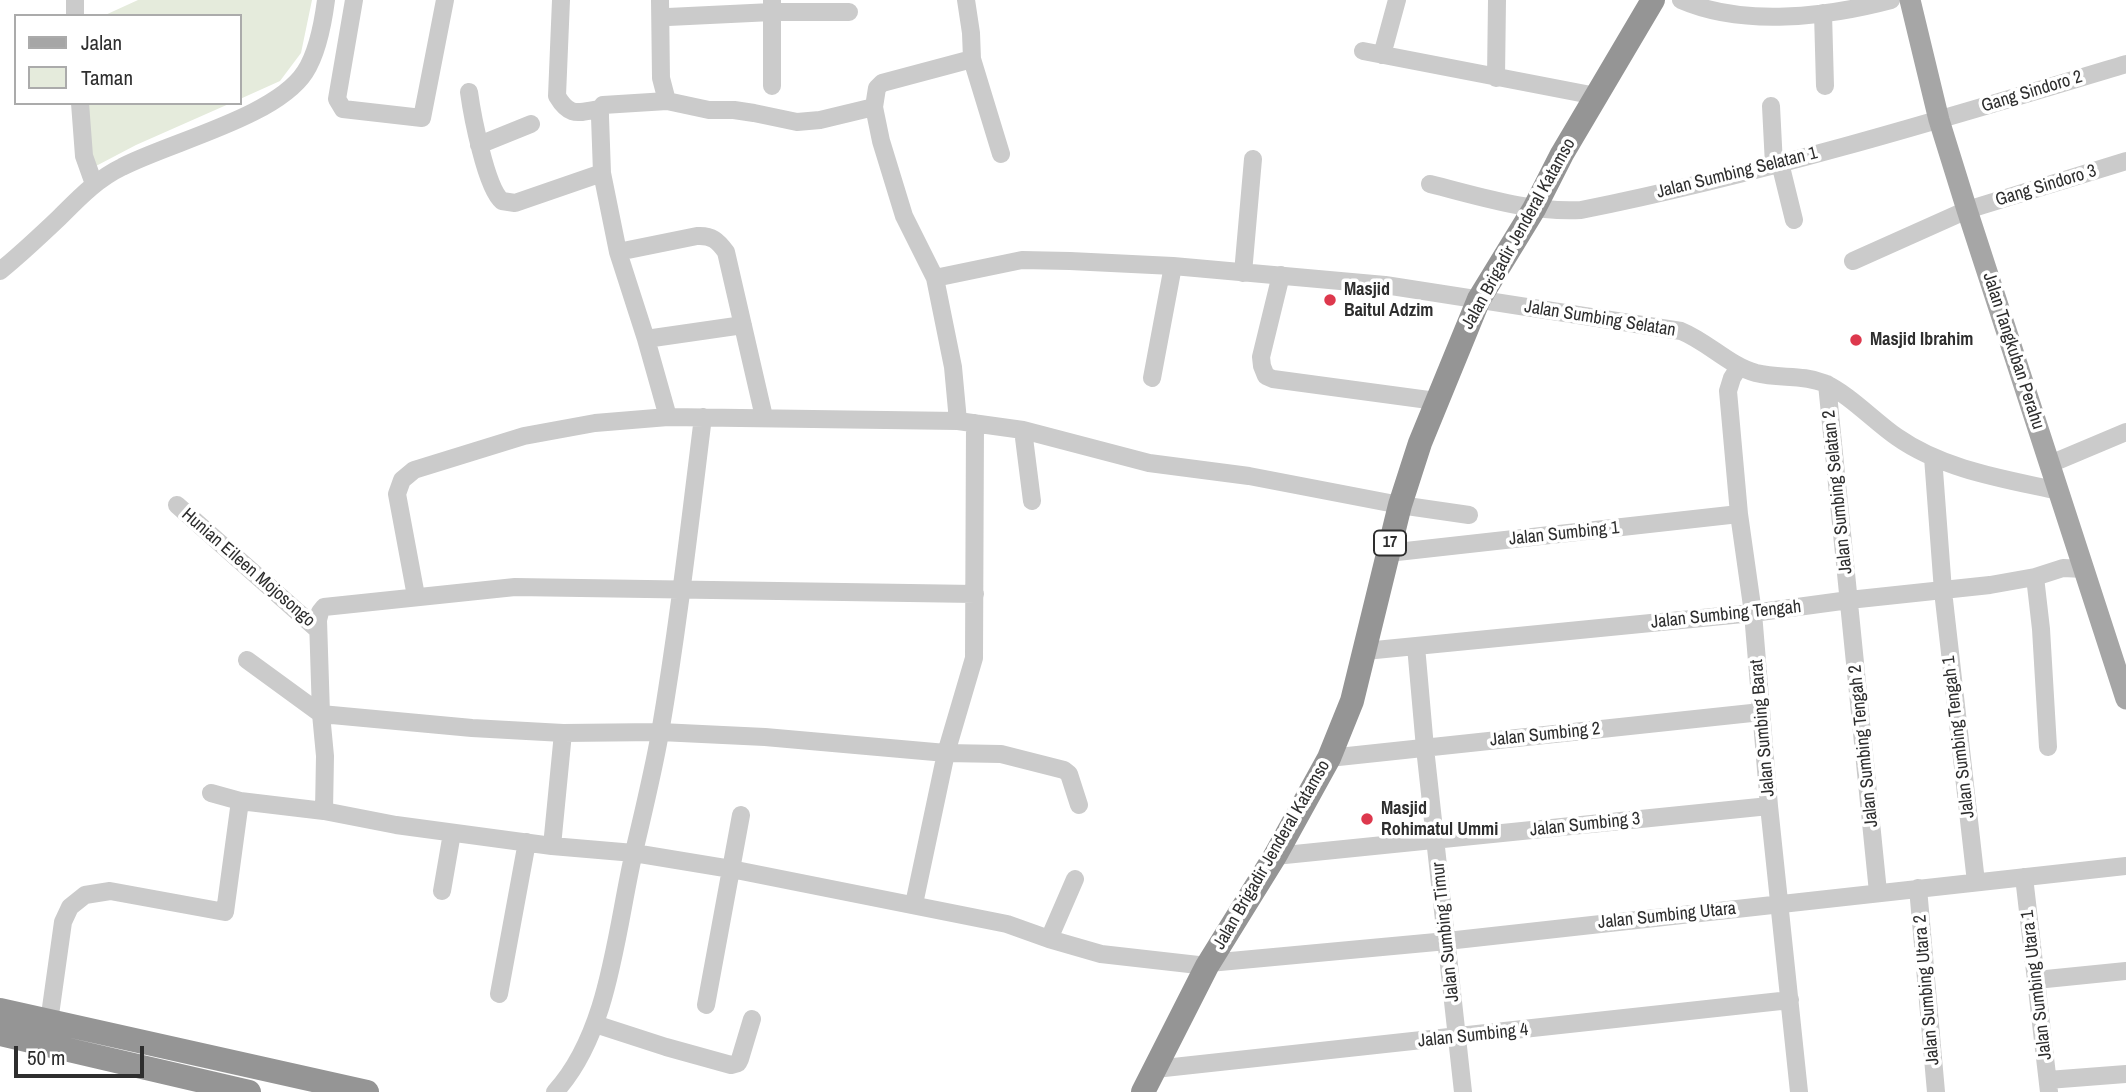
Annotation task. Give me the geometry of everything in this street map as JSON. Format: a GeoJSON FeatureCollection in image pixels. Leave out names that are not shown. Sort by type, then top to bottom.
{"type":"FeatureCollection","features":[{"type":"Feature","properties":{"kind":"highway","name":"Jalan Brigadir Jenderal Katamso"},"geometry":{"type":"LineString","coordinates":[[1143,1092],[1208,965],[1275,856],[1329,758],[1352,701],[1400,505],[1436,401],[1479,299],[1534,209],[1562,154],[1653,0]]}},
{"type":"Feature","properties":{"kind":"highway"},"geometry":{"type":"LineString","coordinates":[[0,1010],[367,1092]]}},
{"type":"Feature","properties":{"kind":"highway"},"geometry":{"type":"LineString","coordinates":[[0,1034],[249,1092]]}},
{"type":"Feature","properties":{"kind":"highway"},"geometry":{"type":"LineString","coordinates":[[204,1082],[211,1058]]}},
{"type":"Feature","properties":{"kind":"main road","name":"Jalan Tangkuban Perahu"},"geometry":{"type":"LineString","coordinates":[[1910,0],[1939,120],[1967,211],[2126,699]]}},
{"type":"Feature","properties":{"kind":"street"},"geometry":{"type":"LineString","coordinates":[[0,271],[26,250],[94,184],[122,167],[247,115],[274,100],[299,79],[308,67],[324,16],[326,0]]}},
{"type":"Feature","properties":{"kind":"street"},"geometry":{"type":"LineString","coordinates":[[354,0],[338,104],[343,109],[422,118],[440,1]]}},
{"type":"Feature","properties":{"kind":"street"},"geometry":{"type":"LineString","coordinates":[[561,0],[557,96],[571,112],[600,109],[603,105],[667,101],[709,110],[734,110],[797,122],[820,120],[874,107]]}},
{"type":"Feature","properties":{"kind":"street"},"geometry":{"type":"LineString","coordinates":[[660,0],[661,78],[667,101]]}},
{"type":"Feature","properties":{"kind":"street"},"geometry":{"type":"LineString","coordinates":[[966,0],[972,59],[1001,154]]}},
{"type":"Feature","properties":{"kind":"street"},"geometry":{"type":"LineString","coordinates":[[1382,55],[1396,0]]}},
{"type":"Feature","properties":{"kind":"street"},"geometry":{"type":"LineString","coordinates":[[1496,78],[1497,0]]}},
{"type":"Feature","properties":{"kind":"street"},"geometry":{"type":"LineString","coordinates":[[1681,0],[1738,15],[1768,16],[1822,13],[1891,0]]}},
{"type":"Feature","properties":{"kind":"street"},"geometry":{"type":"LineString","coordinates":[[772,6],[772,86]]}},
{"type":"Feature","properties":{"kind":"street"},"geometry":{"type":"LineString","coordinates":[[668,17],[772,6],[849,12]]}},
{"type":"Feature","properties":{"kind":"street"},"geometry":{"type":"LineString","coordinates":[[1822,13],[1825,86]]}},
{"type":"Feature","properties":{"kind":"street"},"geometry":{"type":"LineString","coordinates":[[1363,51],[1596,96]]}},
{"type":"Feature","properties":{"kind":"street"},"geometry":{"type":"LineString","coordinates":[[914,904],[946,752],[974,658],[975,594],[967,422],[934,278],[904,216],[881,141],[874,107],[877,88],[882,83],[972,59]]}},
{"type":"Feature","properties":{"kind":"street","name":"Gang Sindoro 2"},"geometry":{"type":"LineString","coordinates":[[1939,120],[2126,64]]}},
{"type":"Feature","properties":{"kind":"street"},"geometry":{"type":"LineString","coordinates":[[469,92],[472,120],[498,198],[515,203],[602,173]]}},
{"type":"Feature","properties":{"kind":"street"},"geometry":{"type":"LineString","coordinates":[[80,105],[80,132],[84,156],[94,184]]}},
{"type":"Feature","properties":{"kind":"street"},"geometry":{"type":"LineString","coordinates":[[1771,106],[1777,164],[1794,220]]}},
{"type":"Feature","properties":{"kind":"street"},"geometry":{"type":"LineString","coordinates":[[600,109],[602,173],[618,252],[668,417]]}},
{"type":"Feature","properties":{"kind":"street","name":"Jalan Sumbing Selatan 1"},"geometry":{"type":"LineString","coordinates":[[1430,184],[1534,209],[1581,209],[1777,164],[1939,120]]}},
{"type":"Feature","properties":{"kind":"street"},"geometry":{"type":"LineString","coordinates":[[479,145],[531,124]]}},
{"type":"Feature","properties":{"kind":"street"},"geometry":{"type":"LineString","coordinates":[[1243,272],[1253,159]]}},
{"type":"Feature","properties":{"kind":"street","name":"Gang Sindoro 3"},"geometry":{"type":"LineString","coordinates":[[1853,261],[1967,211],[2126,161]]}},
{"type":"Feature","properties":{"kind":"street"},"geometry":{"type":"LineString","coordinates":[[618,252],[697,236],[713,237],[726,252],[764,417]]}},
{"type":"Feature","properties":{"kind":"street","name":"Jalan Sumbing Selatan"},"geometry":{"type":"LineString","coordinates":[[934,278],[1023,260],[1173,266],[1385,285],[1681,331],[1740,367],[1757,373],[1798,376],[1827,384],[1898,438],[1933,457],[1986,474],[2059,491]]}},
{"type":"Feature","properties":{"kind":"street"},"geometry":{"type":"LineString","coordinates":[[1152,378],[1173,266]]}},
{"type":"Feature","properties":{"kind":"street"},"geometry":{"type":"LineString","coordinates":[[1281,275],[1261,357],[1266,376],[1436,401]]}},
{"type":"Feature","properties":{"kind":"street"},"geometry":{"type":"LineString","coordinates":[[646,339],[743,325]]}},
{"type":"Feature","properties":{"kind":"street","name":"Jalan Sumbing Barat"},"geometry":{"type":"LineString","coordinates":[[1740,367],[1732,378],[1728,391],[1753,613],[1769,806],[1799,1092]]}},
{"type":"Feature","properties":{"kind":"street","name":"Jalan Sumbing Selatan 2"},"geometry":{"type":"LineString","coordinates":[[1827,384],[1849,600]]}},
{"type":"Feature","properties":{"kind":"street"},"geometry":{"type":"LineString","coordinates":[[416,596],[397,494],[402,480],[414,470],[524,436],[595,423],[668,417],[967,422],[1023,430],[1149,463],[1249,476],[1400,505],[1469,515]]}},
{"type":"Feature","properties":{"kind":"street"},"geometry":{"type":"LineString","coordinates":[[555,1092],[576,1062],[595,1024],[646,805],[660,732],[703,417]]}},
{"type":"Feature","properties":{"kind":"street"},"geometry":{"type":"LineString","coordinates":[[1023,430],[1032,501]]}},
{"type":"Feature","properties":{"kind":"street"},"geometry":{"type":"LineString","coordinates":[[2050,464],[2126,432]]}},
{"type":"Feature","properties":{"kind":"street"},"geometry":{"type":"LineString","coordinates":[[1933,457],[1943,592]]}},
{"type":"Feature","properties":{"kind":"street","name":"Hunian Eileen Mojosongo"},"geometry":{"type":"LineString","coordinates":[[177,505],[318,630]]}},
{"type":"Feature","properties":{"kind":"street","name":"Jalan Sumbing 1"},"geometry":{"type":"LineString","coordinates":[[1388,553],[1740,514]]}},
{"type":"Feature","properties":{"kind":"street","name":"Jalan Sumbing Tengah"},"geometry":{"type":"LineString","coordinates":[[1365,651],[1943,592],[2035,577],[2063,568],[2084,569]]}},
{"type":"Feature","properties":{"kind":"street"},"geometry":{"type":"LineString","coordinates":[[2035,577],[2048,747]]}},
{"type":"Feature","properties":{"kind":"street"},"geometry":{"type":"LineString","coordinates":[[324,811],[325,756],[317,620],[324,607],[516,587],[975,594]]}},
{"type":"Feature","properties":{"kind":"street","name":"Jalan Sumbing Tengah 1"},"geometry":{"type":"LineString","coordinates":[[1943,592],[1976,882]]}},
{"type":"Feature","properties":{"kind":"street","name":"Jalan Sumbing Tengah 2"},"geometry":{"type":"LineString","coordinates":[[1849,600],[1878,892]]}},
{"type":"Feature","properties":{"kind":"street","name":"Jalan Sumbing Timur"},"geometry":{"type":"LineString","coordinates":[[1416,646],[1463,1092]]}},
{"type":"Feature","properties":{"kind":"street"},"geometry":{"type":"LineString","coordinates":[[247,660],[321,714],[472,728],[563,733],[660,732],[765,737],[1002,754],[1055,766],[1069,774],[1079,805]]}},
{"type":"Feature","properties":{"kind":"street","name":"Jalan Sumbing 2"},"geometry":{"type":"LineString","coordinates":[[1329,758],[1761,712]]}},
{"type":"Feature","properties":{"kind":"street"},"geometry":{"type":"LineString","coordinates":[[551,845],[563,733]]}},
{"type":"Feature","properties":{"kind":"street","name":"Jalan Sumbing Utara"},"geometry":{"type":"LineString","coordinates":[[211,793],[240,801],[324,811],[396,825],[634,853],[730,869],[1007,924],[1101,954],[1208,965],[2126,866]]}},
{"type":"Feature","properties":{"kind":"street"},"geometry":{"type":"LineString","coordinates":[[50,1022],[63,922],[70,907],[85,895],[110,891],[225,912],[240,801]]}},
{"type":"Feature","properties":{"kind":"street","name":"Jalan Sumbing 3"},"geometry":{"type":"LineString","coordinates":[[1275,856],[1769,806]]}},
{"type":"Feature","properties":{"kind":"street"},"geometry":{"type":"LineString","coordinates":[[706,1005],[741,815]]}},
{"type":"Feature","properties":{"kind":"street"},"geometry":{"type":"LineString","coordinates":[[442,891],[452,833]]}},
{"type":"Feature","properties":{"kind":"street"},"geometry":{"type":"LineString","coordinates":[[499,994],[527,842]]}},
{"type":"Feature","properties":{"kind":"street","name":"Jalan Sumbing Utara 1"},"geometry":{"type":"LineString","coordinates":[[2024,877],[2048,1086]]}},
{"type":"Feature","properties":{"kind":"street"},"geometry":{"type":"LineString","coordinates":[[1049,939],[1075,879]]}},
{"type":"Feature","properties":{"kind":"street","name":"Jalan Sumbing Utara 2"},"geometry":{"type":"LineString","coordinates":[[1918,888],[1936,1092]]}},
{"type":"Feature","properties":{"kind":"street"},"geometry":{"type":"LineString","coordinates":[[2036,980],[2126,971]]}},
{"type":"Feature","properties":{"kind":"street","name":"Jalan Sumbing 4"},"geometry":{"type":"LineString","coordinates":[[1155,1069],[1790,1000]]}},
{"type":"Feature","properties":{"kind":"street"},"geometry":{"type":"LineString","coordinates":[[595,1024],[731,1065],[738,1063],[740,1059],[752,1019]]}},
{"type":"Feature","properties":{"kind":"street"},"geometry":{"type":"LineString","coordinates":[[2048,1086],[2126,1074]]}},
{"type":"Feature","properties":{"kind":"green space"},"geometry":{"type":"Polygon","coordinates":[[[138,0],[312,0],[301,53],[280,81],[242,98],[242,14],[107,14],[138,0]]]}},
{"type":"Feature","properties":{"kind":"green space"},"geometry":{"type":"Polygon","coordinates":[[[87,105],[226,105],[96,166],[90,147],[87,105]]]}},
{"type":"Feature","properties":{"kind":"place","name":"Masjid Baitul Adzim"},"geometry":{"type":"Point","coordinates":[1330,300]}},
{"type":"Feature","properties":{"kind":"place","name":"Masjid Ibrahim"},"geometry":{"type":"Point","coordinates":[1856,340]}},
{"type":"Feature","properties":{"kind":"place","name":"Masjid Rohimatul Ummi"},"geometry":{"type":"Point","coordinates":[1367,819]}}]}
